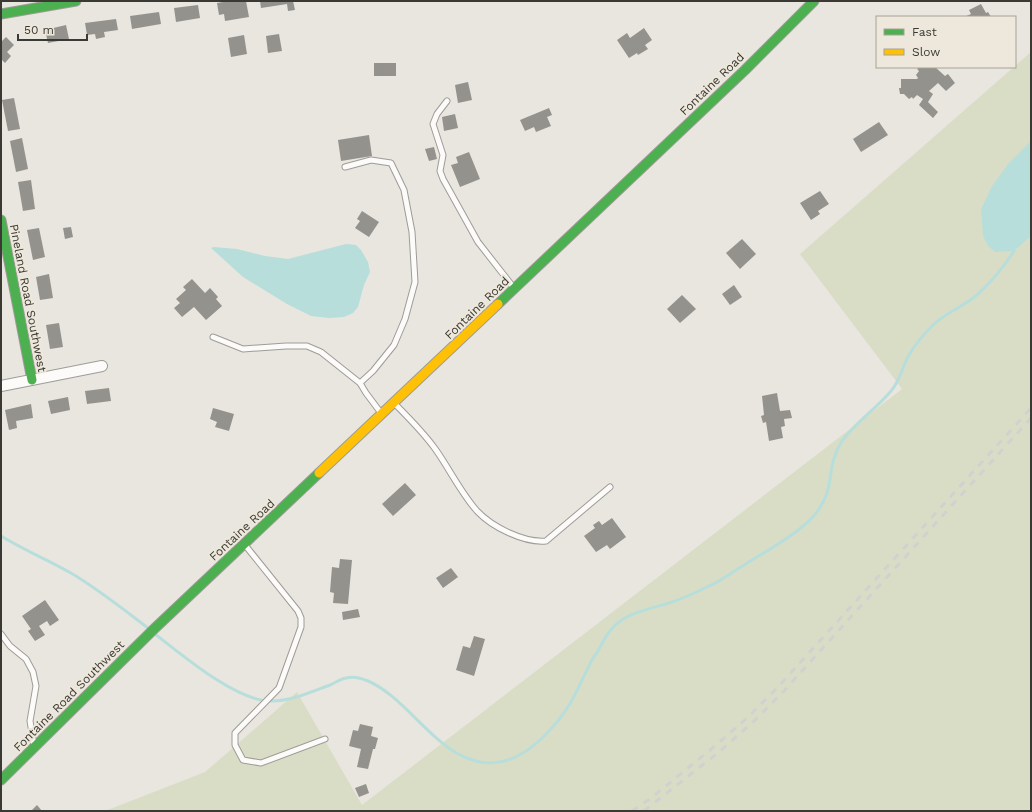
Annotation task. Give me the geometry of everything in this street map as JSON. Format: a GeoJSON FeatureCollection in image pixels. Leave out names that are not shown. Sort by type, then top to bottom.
{"type":"FeatureCollection","features":[{"type":"Feature","properties":{"kind":"main road"},"geometry":{"type":"LineString","coordinates":[[1,14],[76,1]]}},
{"type":"Feature","properties":{"kind":"main road","name":"Fontaine Road"},"geometry":{"type":"LineString","coordinates":[[154,629],[745,70],[814,1]]}},
{"type":"Feature","properties":{"kind":"main road","name":"Pineland Road Southwest"},"geometry":{"type":"LineString","coordinates":[[1,220],[32,380]]}},
{"type":"Feature","properties":{"kind":"main road","name":"Fontaine Road Southwest"},"geometry":{"type":"LineString","coordinates":[[1,780],[154,629]]}},
{"type":"Feature","properties":{"kind":"street"},"geometry":{"type":"LineString","coordinates":[[1,386],[102,366]]}},
{"type":"Feature","properties":{"kind":"lane"},"geometry":{"type":"LineString","coordinates":[[447,101],[437,114],[433,124],[443,155],[440,171],[478,242],[514,289]]}},
{"type":"Feature","properties":{"kind":"lane"},"geometry":{"type":"LineString","coordinates":[[344,167],[371,160],[391,163],[404,190],[412,232],[416,282],[405,319],[394,345],[373,371],[360,383]]}},
{"type":"Feature","properties":{"kind":"lane"},"geometry":{"type":"LineString","coordinates":[[213,337],[243,349],[307,346],[321,352],[360,383],[382,414]]}},
{"type":"Feature","properties":{"kind":"lane"},"geometry":{"type":"LineString","coordinates":[[394,403],[427,439],[478,512],[492,523],[515,536],[537,542],[546,541],[610,487]]}},
{"type":"Feature","properties":{"kind":"lane"},"geometry":{"type":"LineString","coordinates":[[245,544],[298,611],[301,618],[301,627],[279,688],[235,733],[235,745],[243,760],[261,763],[325,739]]}},
{"type":"Feature","properties":{"kind":"lane"},"geometry":{"type":"LineString","coordinates":[[1,634],[10,646],[26,659],[33,672],[36,686],[30,721],[34,748]]}},
{"type":"Feature","properties":{"kind":"green space"},"geometry":{"type":"Polygon","coordinates":[[[1031,52],[1031,811],[105,811],[205,772],[297,692],[362,805],[902,389],[800,254],[1013,68],[1016,68],[1016,65],[1031,52]]]}},
{"type":"Feature","properties":{"kind":"water"},"geometry":{"type":"Polygon","coordinates":[[[1031,141],[1031,236],[1014,251],[995,252],[988,246],[983,236],[981,209],[992,186],[1008,164],[1031,141]]]}},
{"type":"Feature","properties":{"kind":"water"},"geometry":{"type":"Polygon","coordinates":[[[346,244],[356,245],[361,250],[368,262],[370,272],[364,285],[358,307],[353,313],[344,317],[329,318],[311,316],[287,304],[243,277],[211,248],[237,249],[265,256],[288,259],[346,244]]]}},
{"type":"Feature","properties":{"kind":"building"},"geometry":{"type":"Polygon","coordinates":[[[246,1],[249,17],[225,21],[224,14],[219,15],[217,3],[246,1]]]}},
{"type":"Feature","properties":{"kind":"building"},"geometry":{"type":"Polygon","coordinates":[[[260,1],[293,1],[295,10],[288,11],[287,4],[261,8],[260,1]]]}},
{"type":"Feature","properties":{"kind":"building"},"geometry":{"type":"Polygon","coordinates":[[[981,4],[986,13],[988,12],[990,16],[966,16],[971,14],[969,10],[981,4]]]}},
{"type":"Feature","properties":{"kind":"building"},"geometry":{"type":"Polygon","coordinates":[[[198,5],[200,18],[176,22],[174,8],[198,5]]]}},
{"type":"Feature","properties":{"kind":"building"},"geometry":{"type":"Polygon","coordinates":[[[159,12],[161,24],[132,29],[130,16],[159,12]]]}},
{"type":"Feature","properties":{"kind":"building"},"geometry":{"type":"Polygon","coordinates":[[[116,19],[118,30],[104,32],[105,37],[96,39],[95,34],[87,35],[85,23],[116,19]]]}},
{"type":"Feature","properties":{"kind":"building"},"geometry":{"type":"Polygon","coordinates":[[[66,25],[69,39],[48,43],[45,30],[66,25]]]}},
{"type":"Feature","properties":{"kind":"building"},"geometry":{"type":"Polygon","coordinates":[[[644,28],[652,40],[645,45],[648,49],[629,58],[617,40],[627,33],[630,38],[644,28]]]}},
{"type":"Feature","properties":{"kind":"building"},"geometry":{"type":"Polygon","coordinates":[[[279,34],[282,51],[268,53],[266,36],[279,34]]]}},
{"type":"Feature","properties":{"kind":"building"},"geometry":{"type":"Polygon","coordinates":[[[244,35],[247,54],[231,57],[228,38],[244,35]]]}},
{"type":"Feature","properties":{"kind":"building"},"geometry":{"type":"Polygon","coordinates":[[[6,37],[14,45],[7,52],[11,56],[5,63],[1,59],[1,42],[6,37]]]}},
{"type":"Feature","properties":{"kind":"building"},"geometry":{"type":"Polygon","coordinates":[[[374,63],[396,63],[396,76],[374,76],[374,63]]]}},
{"type":"Feature","properties":{"kind":"building"},"geometry":{"type":"Polygon","coordinates":[[[936,68],[945,76],[948,74],[955,83],[946,91],[938,83],[929,91],[933,94],[928,102],[938,112],[933,118],[919,105],[923,99],[917,95],[913,99],[912,97],[909,99],[904,94],[900,94],[899,88],[901,88],[901,79],[917,79],[918,78],[916,75],[919,71],[917,69],[936,68]]]}},
{"type":"Feature","properties":{"kind":"building"},"geometry":{"type":"Polygon","coordinates":[[[468,82],[472,100],[458,103],[455,85],[468,82]]]}},
{"type":"Feature","properties":{"kind":"building"},"geometry":{"type":"Polygon","coordinates":[[[14,98],[20,129],[8,131],[2,100],[14,98]]]}},
{"type":"Feature","properties":{"kind":"building"},"geometry":{"type":"Polygon","coordinates":[[[549,108],[552,115],[547,117],[551,126],[536,132],[534,127],[525,131],[520,120],[549,108]]]}},
{"type":"Feature","properties":{"kind":"building"},"geometry":{"type":"Polygon","coordinates":[[[455,114],[458,128],[444,131],[442,117],[455,114]]]}},
{"type":"Feature","properties":{"kind":"building"},"geometry":{"type":"Polygon","coordinates":[[[879,122],[888,135],[861,152],[853,139],[879,122]]]}},
{"type":"Feature","properties":{"kind":"building"},"geometry":{"type":"Polygon","coordinates":[[[369,135],[372,156],[341,161],[338,140],[369,135]]]}},
{"type":"Feature","properties":{"kind":"building"},"geometry":{"type":"Polygon","coordinates":[[[22,138],[28,169],[16,172],[10,141],[22,138]]]}},
{"type":"Feature","properties":{"kind":"building"},"geometry":{"type":"Polygon","coordinates":[[[434,147],[437,159],[429,161],[425,149],[434,147]]]}},
{"type":"Feature","properties":{"kind":"building"},"geometry":{"type":"Polygon","coordinates":[[[469,152],[480,179],[460,187],[451,165],[458,163],[456,157],[469,152]]]}},
{"type":"Feature","properties":{"kind":"building"},"geometry":{"type":"Polygon","coordinates":[[[31,180],[35,209],[23,211],[18,182],[31,180]]]}},
{"type":"Feature","properties":{"kind":"building"},"geometry":{"type":"Polygon","coordinates":[[[820,191],[829,204],[818,211],[820,214],[811,220],[800,203],[820,191]]]}},
{"type":"Feature","properties":{"kind":"building"},"geometry":{"type":"Polygon","coordinates":[[[362,211],[379,222],[369,237],[355,228],[360,221],[357,219],[362,211]]]}},
{"type":"Feature","properties":{"kind":"building"},"geometry":{"type":"Polygon","coordinates":[[[71,227],[73,237],[65,239],[63,228],[71,227]]]}},
{"type":"Feature","properties":{"kind":"building"},"geometry":{"type":"Polygon","coordinates":[[[39,228],[45,257],[33,260],[27,230],[39,228]]]}},
{"type":"Feature","properties":{"kind":"building"},"geometry":{"type":"Polygon","coordinates":[[[742,239],[756,254],[740,269],[726,253],[742,239]]]}},
{"type":"Feature","properties":{"kind":"building"},"geometry":{"type":"Polygon","coordinates":[[[49,274],[53,298],[40,300],[36,277],[49,274]]]}},
{"type":"Feature","properties":{"kind":"building"},"geometry":{"type":"Polygon","coordinates":[[[192,279],[205,293],[210,288],[218,297],[216,299],[222,306],[206,320],[194,307],[182,317],[174,308],[180,303],[176,299],[186,290],[183,287],[192,279]]]}},
{"type":"Feature","properties":{"kind":"building"},"geometry":{"type":"Polygon","coordinates":[[[734,285],[742,297],[730,305],[722,294],[734,285]]]}},
{"type":"Feature","properties":{"kind":"building"},"geometry":{"type":"Polygon","coordinates":[[[682,295],[696,309],[680,323],[667,309],[682,295]]]}},
{"type":"Feature","properties":{"kind":"building"},"geometry":{"type":"Polygon","coordinates":[[[59,323],[63,347],[50,349],[46,325],[59,323]]]}},
{"type":"Feature","properties":{"kind":"building"},"geometry":{"type":"Polygon","coordinates":[[[109,388],[111,401],[87,404],[85,391],[109,388]]]}},
{"type":"Feature","properties":{"kind":"building"},"geometry":{"type":"Polygon","coordinates":[[[777,393],[780,411],[790,410],[792,418],[784,419],[785,426],[781,427],[783,438],[769,441],[766,422],[763,423],[761,416],[764,415],[762,396],[777,393]]]}},
{"type":"Feature","properties":{"kind":"building"},"geometry":{"type":"Polygon","coordinates":[[[68,397],[70,410],[51,414],[48,401],[68,397]]]}},
{"type":"Feature","properties":{"kind":"building"},"geometry":{"type":"Polygon","coordinates":[[[31,404],[33,418],[16,421],[17,428],[9,430],[5,410],[31,404]]]}},
{"type":"Feature","properties":{"kind":"building"},"geometry":{"type":"Polygon","coordinates":[[[213,408],[234,414],[229,431],[215,427],[217,422],[210,419],[213,408]]]}},
{"type":"Feature","properties":{"kind":"building"},"geometry":{"type":"Polygon","coordinates":[[[405,483],[416,495],[393,516],[382,504],[405,483]]]}},
{"type":"Feature","properties":{"kind":"building"},"geometry":{"type":"Polygon","coordinates":[[[612,518],[626,537],[610,549],[607,545],[596,552],[584,536],[595,528],[593,525],[599,521],[602,525],[612,518]]]}},
{"type":"Feature","properties":{"kind":"building"},"geometry":{"type":"Polygon","coordinates":[[[340,559],[352,560],[348,604],[333,603],[334,593],[330,592],[332,567],[339,568],[340,559]]]}},
{"type":"Feature","properties":{"kind":"building"},"geometry":{"type":"Polygon","coordinates":[[[451,568],[458,577],[443,588],[436,578],[451,568]]]}},
{"type":"Feature","properties":{"kind":"building"},"geometry":{"type":"Polygon","coordinates":[[[45,600],[59,620],[50,626],[47,621],[39,626],[45,635],[35,641],[28,631],[31,629],[22,616],[45,600]]]}},
{"type":"Feature","properties":{"kind":"building"},"geometry":{"type":"Polygon","coordinates":[[[358,609],[360,617],[343,620],[342,612],[358,609]]]}},
{"type":"Feature","properties":{"kind":"building"},"geometry":{"type":"Polygon","coordinates":[[[474,636],[485,639],[474,676],[456,670],[463,646],[470,648],[474,636]]]}},
{"type":"Feature","properties":{"kind":"building"},"geometry":{"type":"Polygon","coordinates":[[[360,724],[373,727],[371,736],[378,738],[375,749],[373,749],[368,769],[357,767],[361,749],[349,746],[353,730],[358,731],[360,724]]]}},
{"type":"Feature","properties":{"kind":"building"},"geometry":{"type":"Polygon","coordinates":[[[366,784],[369,793],[359,797],[355,788],[366,784]]]}},
{"type":"Feature","properties":{"kind":"building"},"geometry":{"type":"Polygon","coordinates":[[[37,805],[42,811],[31,811],[37,805]]]}},
{"type":"Feature","properties":{"kind":"waterway"},"geometry":{"type":"LineString","coordinates":[[155,634],[209,675],[225,685],[255,699],[269,701],[285,700],[308,693],[340,680],[352,677],[360,678],[385,691],[450,749],[467,758],[487,763],[508,760],[517,756],[527,751],[544,736],[566,710],[592,660],[610,631],[623,619],[638,612],[681,599],[718,582],[788,538],[817,512],[827,493],[834,459],[842,441],[894,387],[909,355],[924,335],[939,320],[968,302],[985,288],[1014,251]]}},
{"type":"Feature","properties":{"kind":"waterway"},"geometry":{"type":"LineString","coordinates":[[1,536],[81,579],[148,628]]}},
{"type":"Feature","properties":{"kind":"railway"},"geometry":{"type":"LineString","coordinates":[[632,811],[651,798],[715,746],[747,718],[778,687],[1031,408]]}},
{"type":"Feature","properties":{"kind":"railway"},"geometry":{"type":"LineString","coordinates":[[644,811],[719,752],[752,723],[783,692],[1031,418]]}},
{"type":"Feature","properties":{"kind":"traffic: fast"},"geometry":{"type":"LineString","coordinates":[[1,14],[76,1]]}},
{"type":"Feature","properties":{"kind":"traffic: fast"},"geometry":{"type":"LineString","coordinates":[[498,304],[745,70],[814,1]]}},
{"type":"Feature","properties":{"kind":"traffic: fast"},"geometry":{"type":"LineString","coordinates":[[1,220],[32,380]]}},
{"type":"Feature","properties":{"kind":"traffic: fast"},"geometry":{"type":"LineString","coordinates":[[1,780],[154,629],[319,473]]}},
{"type":"Feature","properties":{"kind":"traffic: slow"},"geometry":{"type":"LineString","coordinates":[[319,473],[498,304]]}}]}
